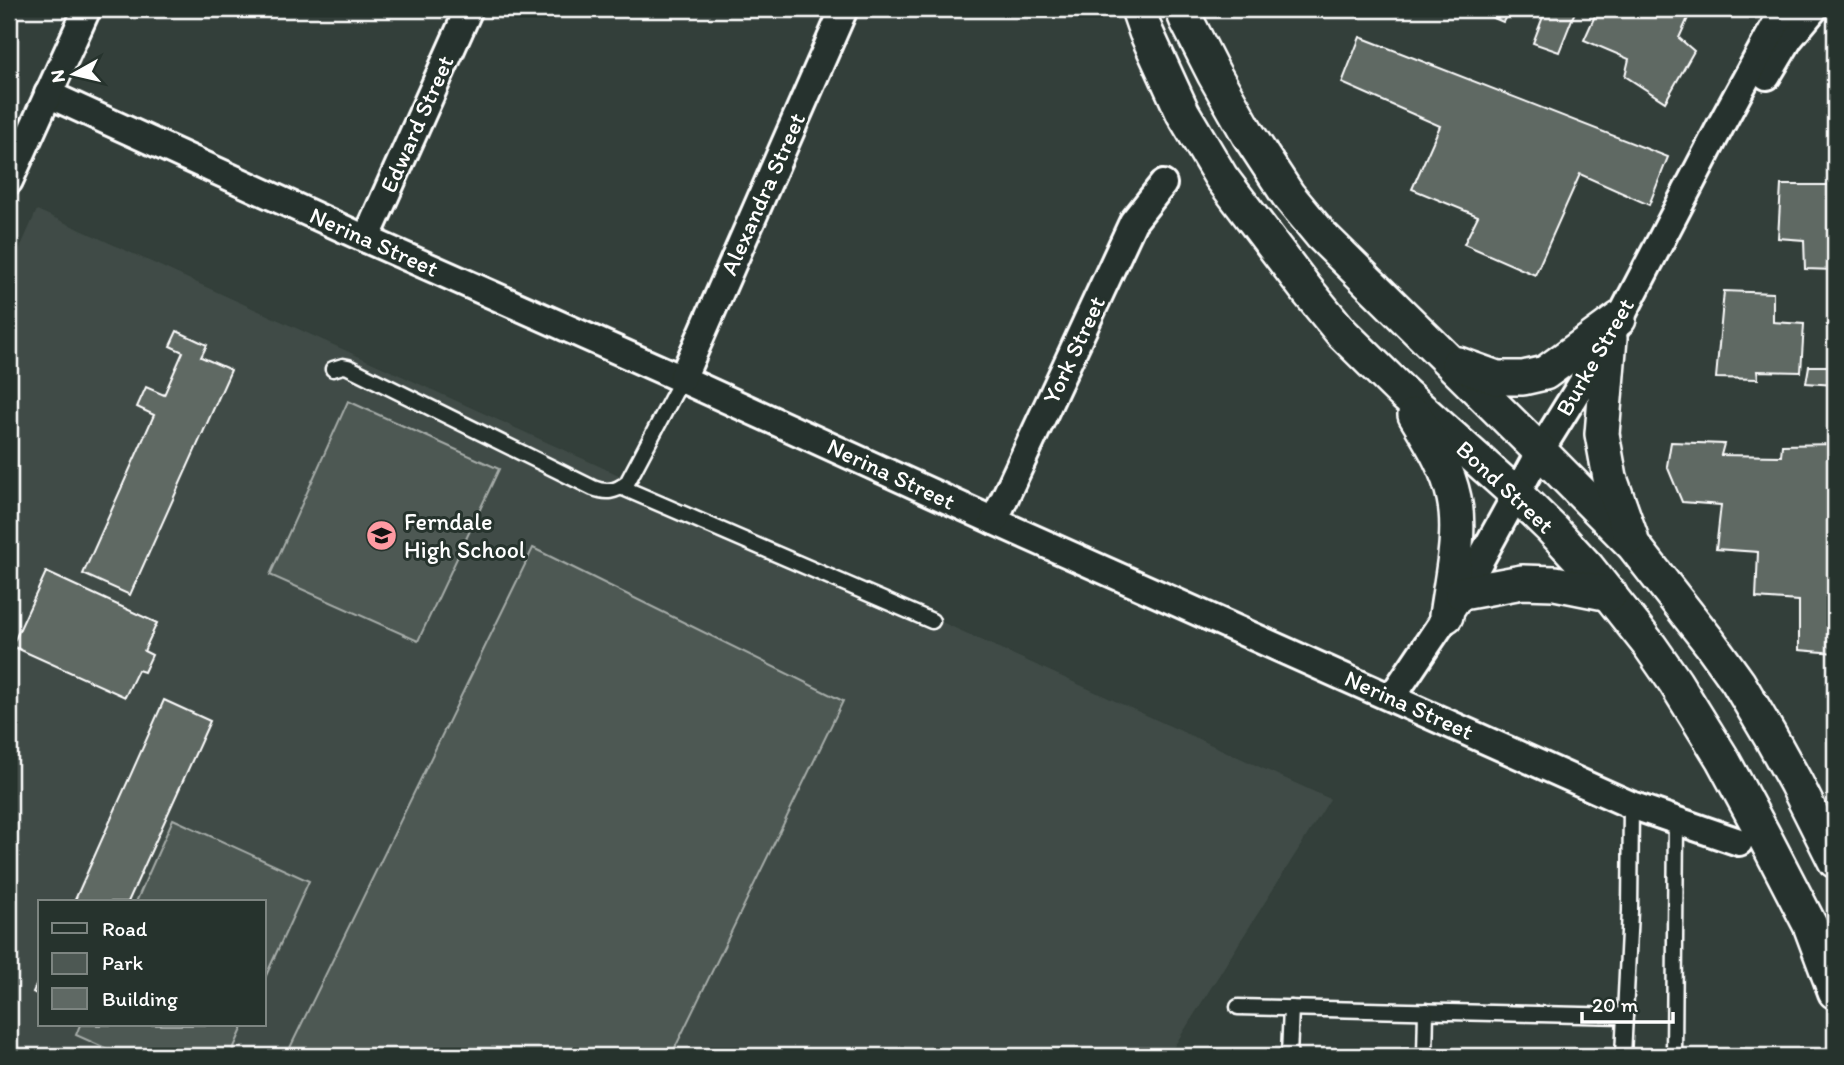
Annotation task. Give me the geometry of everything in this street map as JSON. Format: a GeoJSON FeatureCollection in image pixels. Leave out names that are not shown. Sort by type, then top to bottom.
{"type":"FeatureCollection","features":[{"type":"Feature","properties":{"kind":"street"},"geometry":{"type":"LineString","coordinates":[[9,181],[86,9]]}},
{"type":"Feature","properties":{"kind":"street","name":"Edward Street"},"geometry":{"type":"LineString","coordinates":[[366,239],[468,9]]}},
{"type":"Feature","properties":{"kind":"street","name":"Alexandra Street"},"geometry":{"type":"LineString","coordinates":[[682,379],[844,9]]}},
{"type":"Feature","properties":{"kind":"street","name":"Bond Street"},"geometry":{"type":"LineString","coordinates":[[1138,9],[1183,113],[1221,177],[1306,289],[1342,332],[1405,395],[1516,494],[1570,548],[1650,646],[1721,758],[1763,834],[1810,925],[1835,992]]}},
{"type":"Feature","properties":{"kind":"street","name":"Bond Street"},"geometry":{"type":"LineString","coordinates":[[1182,9],[1248,134],[1288,195],[1321,235],[1634,545],[1710,643],[1738,682],[1796,783],[1835,861]]}},
{"type":"Feature","properties":{"kind":"street","name":"Burke Street"},"geometry":{"type":"LineString","coordinates":[[1392,697],[1454,604],[1540,451],[1614,328],[1784,9]]}},
{"type":"Feature","properties":{"kind":"street"},"geometry":{"type":"LineString","coordinates":[[1721,125],[1760,88],[1789,39],[1814,9]]}},
{"type":"Feature","properties":{"kind":"street","name":"Nerina Street"},"geometry":{"type":"LineString","coordinates":[[48,94],[1631,805],[1739,842]]}},
{"type":"Feature","properties":{"kind":"street","name":"York Street"},"geometry":{"type":"LineString","coordinates":[[994,521],[1133,222],[1163,184]]}},
{"type":"Feature","properties":{"kind":"street"},"geometry":{"type":"LineString","coordinates":[[1449,361],[1497,378],[1523,378],[1545,373],[1614,328]]}},
{"type":"Feature","properties":{"kind":"street"},"geometry":{"type":"LineString","coordinates":[[1614,328],[1602,434],[1610,478],[1634,545]]}},
{"type":"Feature","properties":{"kind":"street"},"geometry":{"type":"LineString","coordinates":[[1405,395],[1433,445],[1454,497],[1457,529],[1454,604],[1522,582],[1555,583],[1610,594]]}},
{"type":"Feature","properties":{"kind":"lane"},"geometry":{"type":"LineString","coordinates":[[333,369],[348,367],[593,488],[608,492],[626,483],[682,379]]}},
{"type":"Feature","properties":{"kind":"lane"},"geometry":{"type":"LineString","coordinates":[[621,487],[932,621]]}},
{"type":"Feature","properties":{"kind":"lane"},"geometry":{"type":"LineString","coordinates":[[1623,1056],[1630,911],[1631,805]]}},
{"type":"Feature","properties":{"kind":"lane"},"geometry":{"type":"LineString","coordinates":[[1674,1056],[1676,820]]}},
{"type":"Feature","properties":{"kind":"lane"},"geometry":{"type":"LineString","coordinates":[[1238,1007],[1625,1016]]}},
{"type":"Feature","properties":{"kind":"lane"},"geometry":{"type":"LineString","coordinates":[[1289,1056],[1291,1008]]}},
{"type":"Feature","properties":{"kind":"lane"},"geometry":{"type":"LineString","coordinates":[[1425,1056],[1426,1011]]}},
{"type":"Feature","properties":{"kind":"shaded area","name":"Ferndale High School"},"geometry":{"type":"Polygon","coordinates":[[[37,210],[1330,799],[1168,1056],[9,1056],[9,273],[37,210]]]}},
{"type":"Feature","properties":{"kind":"green space"},"geometry":{"type":"Polygon","coordinates":[[[348,401],[499,469],[418,641],[270,575],[348,401]]]}},
{"type":"Feature","properties":{"kind":"green space"},"geometry":{"type":"Polygon","coordinates":[[[533,548],[843,701],[671,1056],[286,1056],[533,548]]]}},
{"type":"Feature","properties":{"kind":"green space"},"geometry":{"type":"Polygon","coordinates":[[[173,819],[309,881],[266,976],[266,900],[137,900],[173,819]]]}},
{"type":"Feature","properties":{"kind":"green space"},"geometry":{"type":"Polygon","coordinates":[[[80,1026],[244,1026],[230,1056],[123,1056],[76,1035],[80,1026]]]}},
{"type":"Feature","properties":{"kind":"building"},"geometry":{"type":"Polygon","coordinates":[[[1473,9],[1510,9],[1503,22],[1473,9]]]}},
{"type":"Feature","properties":{"kind":"building"},"geometry":{"type":"Polygon","coordinates":[[[1546,9],[1576,9],[1559,52],[1533,43],[1546,9]]]}},
{"type":"Feature","properties":{"kind":"building"},"geometry":{"type":"Polygon","coordinates":[[[1598,9],[1692,9],[1679,38],[1694,51],[1665,102],[1625,76],[1629,59],[1584,40],[1598,9]]]}},
{"type":"Feature","properties":{"kind":"building"},"geometry":{"type":"Polygon","coordinates":[[[1360,37],[1668,157],[1649,205],[1580,174],[1535,275],[1464,244],[1478,216],[1412,189],[1440,126],[1342,83],[1360,37]]]}},
{"type":"Feature","properties":{"kind":"building"},"geometry":{"type":"Polygon","coordinates":[[[1781,185],[1835,185],[1835,270],[1805,269],[1804,240],[1778,238],[1781,185]]]}},
{"type":"Feature","properties":{"kind":"building"},"geometry":{"type":"Polygon","coordinates":[[[1724,291],[1773,293],[1773,322],[1804,324],[1801,372],[1757,371],[1758,379],[1716,378],[1724,291]]]}},
{"type":"Feature","properties":{"kind":"building"},"geometry":{"type":"Polygon","coordinates":[[[177,331],[207,345],[201,357],[231,370],[130,595],[83,574],[154,415],[137,407],[146,387],[164,395],[183,352],[170,346],[177,331]]]}},
{"type":"Feature","properties":{"kind":"building"},"geometry":{"type":"Polygon","coordinates":[[[1809,366],[1835,366],[1835,385],[1806,383],[1809,366]]]}},
{"type":"Feature","properties":{"kind":"building"},"geometry":{"type":"Polygon","coordinates":[[[1671,442],[1724,444],[1721,455],[1781,456],[1782,445],[1835,444],[1832,481],[1835,481],[1835,653],[1799,650],[1799,601],[1756,598],[1758,552],[1716,549],[1721,505],[1682,502],[1667,466],[1671,442]]]}},
{"type":"Feature","properties":{"kind":"building"},"geometry":{"type":"Polygon","coordinates":[[[46,572],[157,623],[144,651],[152,655],[144,672],[138,670],[125,697],[12,646],[46,572]]]}},
{"type":"Feature","properties":{"kind":"building"},"geometry":{"type":"Polygon","coordinates":[[[164,700],[210,721],[129,900],[75,900],[164,700]]]}},
{"type":"Feature","properties":{"kind":"building"},"geometry":{"type":"Polygon","coordinates":[[[38,981],[38,995],[33,992],[38,981]]]}},
{"type":"Feature","properties":{"kind":"place","name":"Ferndale High School"},"geometry":{"type":"Point","coordinates":[381,536]}}]}
